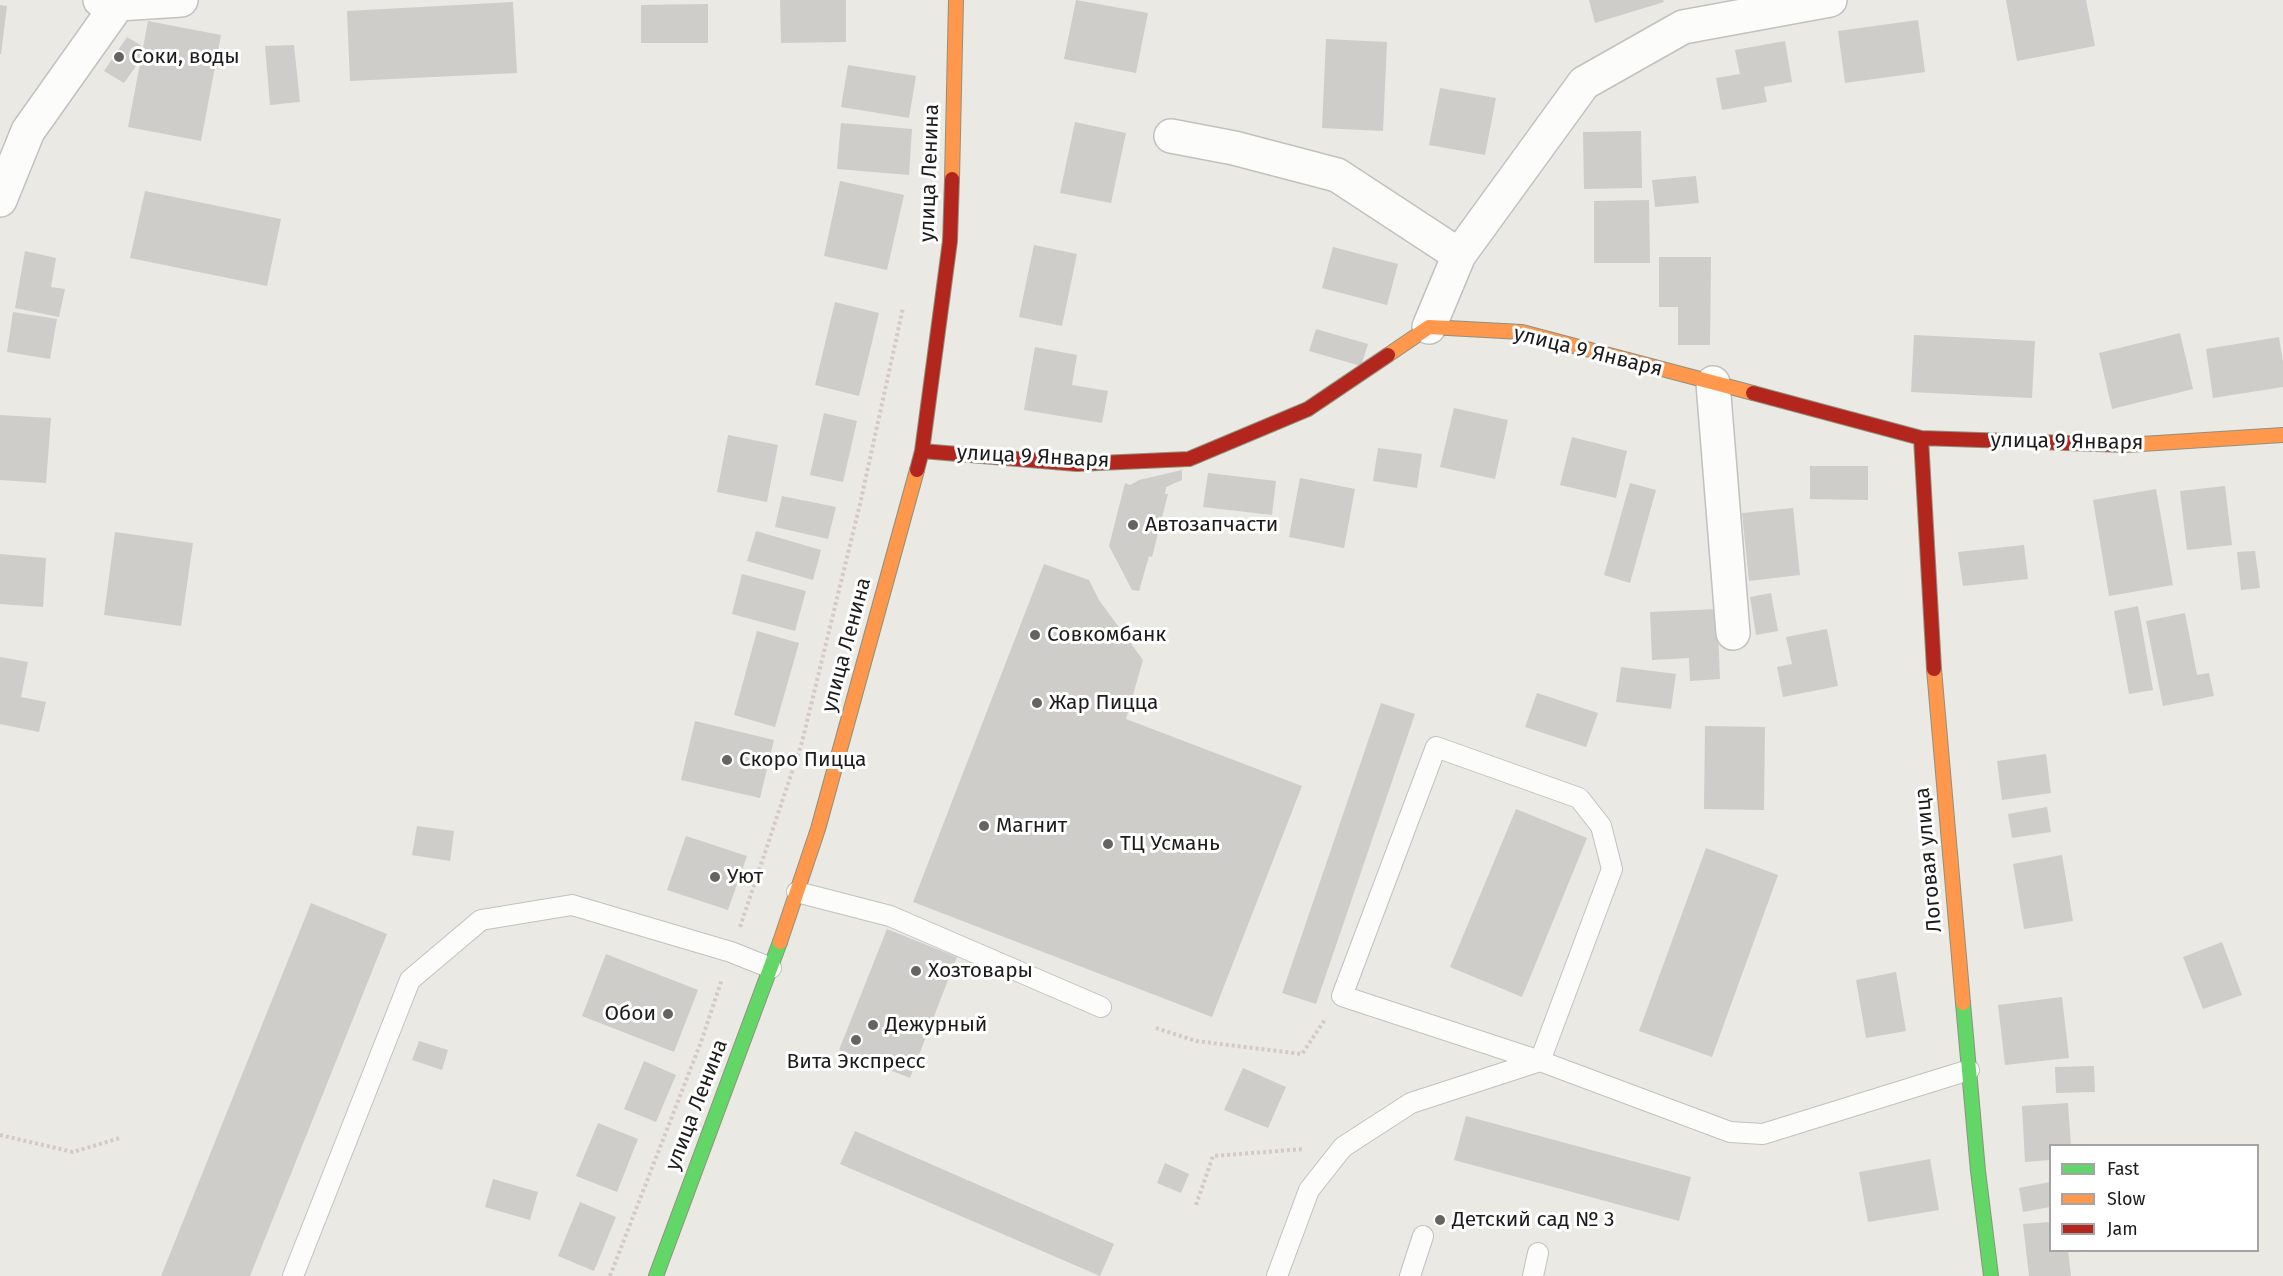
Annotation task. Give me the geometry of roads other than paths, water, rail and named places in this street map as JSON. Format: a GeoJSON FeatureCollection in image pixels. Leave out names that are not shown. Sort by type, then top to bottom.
{"type":"FeatureCollection","features":[{"type":"Feature","properties":{"kind":"street"},"geometry":{"type":"LineString","coordinates":[[0,200],[28,131],[119,2],[182,0]]}},
{"type":"Feature","properties":{"kind":"street","name":"улица Ленина"},"geometry":{"type":"LineString","coordinates":[[656,1276],[771,968],[818,829],[922,451],[950,241],[956,0]]}},
{"type":"Feature","properties":{"kind":"street"},"geometry":{"type":"LineString","coordinates":[[1429,327],[1459,255],[1584,83],[1683,27],[1830,0]]}},
{"type":"Feature","properties":{"kind":"street"},"geometry":{"type":"LineString","coordinates":[[1171,136],[1234,148],[1337,176],[1459,255]]}},
{"type":"Feature","properties":{"kind":"street","name":"улица 9 Января"},"geometry":{"type":"LineString","coordinates":[[922,451],[1077,464],[1189,459],[1308,409],[1429,327],[1522,332],[1921,438],[2139,445],[2283,435]]}},
{"type":"Feature","properties":{"kind":"street"},"geometry":{"type":"LineString","coordinates":[[1713,383],[1733,633]]}},
{"type":"Feature","properties":{"kind":"street","name":"Логовая улица"},"geometry":{"type":"LineString","coordinates":[[1921,438],[1934,677],[1978,1171],[1991,1276]]}},
{"type":"Feature","properties":{"kind":"lane"},"geometry":{"type":"LineString","coordinates":[[1540,1061],[1612,869],[1601,826],[1580,798],[1436,747],[1342,996],[1540,1061],[1730,1132],[1763,1134],[1969,1070]]}},
{"type":"Feature","properties":{"kind":"lane"},"geometry":{"type":"LineString","coordinates":[[797,892],[890,916],[1101,1007]]}},
{"type":"Feature","properties":{"kind":"lane"},"geometry":{"type":"LineString","coordinates":[[293,1276],[410,980],[480,920],[572,905],[731,952],[771,968]]}},
{"type":"Feature","properties":{"kind":"lane"},"geometry":{"type":"LineString","coordinates":[[1277,1276],[1309,1190],[1344,1147],[1411,1103],[1540,1061]]}},
{"type":"Feature","properties":{"kind":"lane"},"geometry":{"type":"LineString","coordinates":[[1410,1276],[1423,1236]]}},
{"type":"Feature","properties":{"kind":"lane"},"geometry":{"type":"LineString","coordinates":[[1533,1276],[1538,1253]]}},
{"type":"Feature","properties":{"kind":"place","name":"Соки, воды"},"geometry":{"type":"Point","coordinates":[119,57]}},
{"type":"Feature","properties":{"kind":"place","name":"Автозапчасти"},"geometry":{"type":"Point","coordinates":[1133,525]}},
{"type":"Feature","properties":{"kind":"place","name":"Совкомбанк"},"geometry":{"type":"Point","coordinates":[1035,635]}},
{"type":"Feature","properties":{"kind":"place","name":"Жар Пицца"},"geometry":{"type":"Point","coordinates":[1037,703]}},
{"type":"Feature","properties":{"kind":"place","name":"Скоро Пицца"},"geometry":{"type":"Point","coordinates":[727,760]}},
{"type":"Feature","properties":{"kind":"place","name":"Магнит"},"geometry":{"type":"Point","coordinates":[984,826]}},
{"type":"Feature","properties":{"kind":"place","name":"ТЦ Усмань"},"geometry":{"type":"Point","coordinates":[1108,844]}},
{"type":"Feature","properties":{"kind":"place","name":"Уют"},"geometry":{"type":"Point","coordinates":[715,877]}},
{"type":"Feature","properties":{"kind":"place","name":"Хозтовары"},"geometry":{"type":"Point","coordinates":[916,971]}},
{"type":"Feature","properties":{"kind":"place","name":"Обои"},"geometry":{"type":"Point","coordinates":[668,1014]}},
{"type":"Feature","properties":{"kind":"place","name":"Дежурный"},"geometry":{"type":"Point","coordinates":[873,1025]}},
{"type":"Feature","properties":{"kind":"place","name":"Вита Экспресс"},"geometry":{"type":"Point","coordinates":[856,1040]}},
{"type":"Feature","properties":{"kind":"place","name":"Детский сад № 3"},"geometry":{"type":"Point","coordinates":[1440,1220]}}]}
